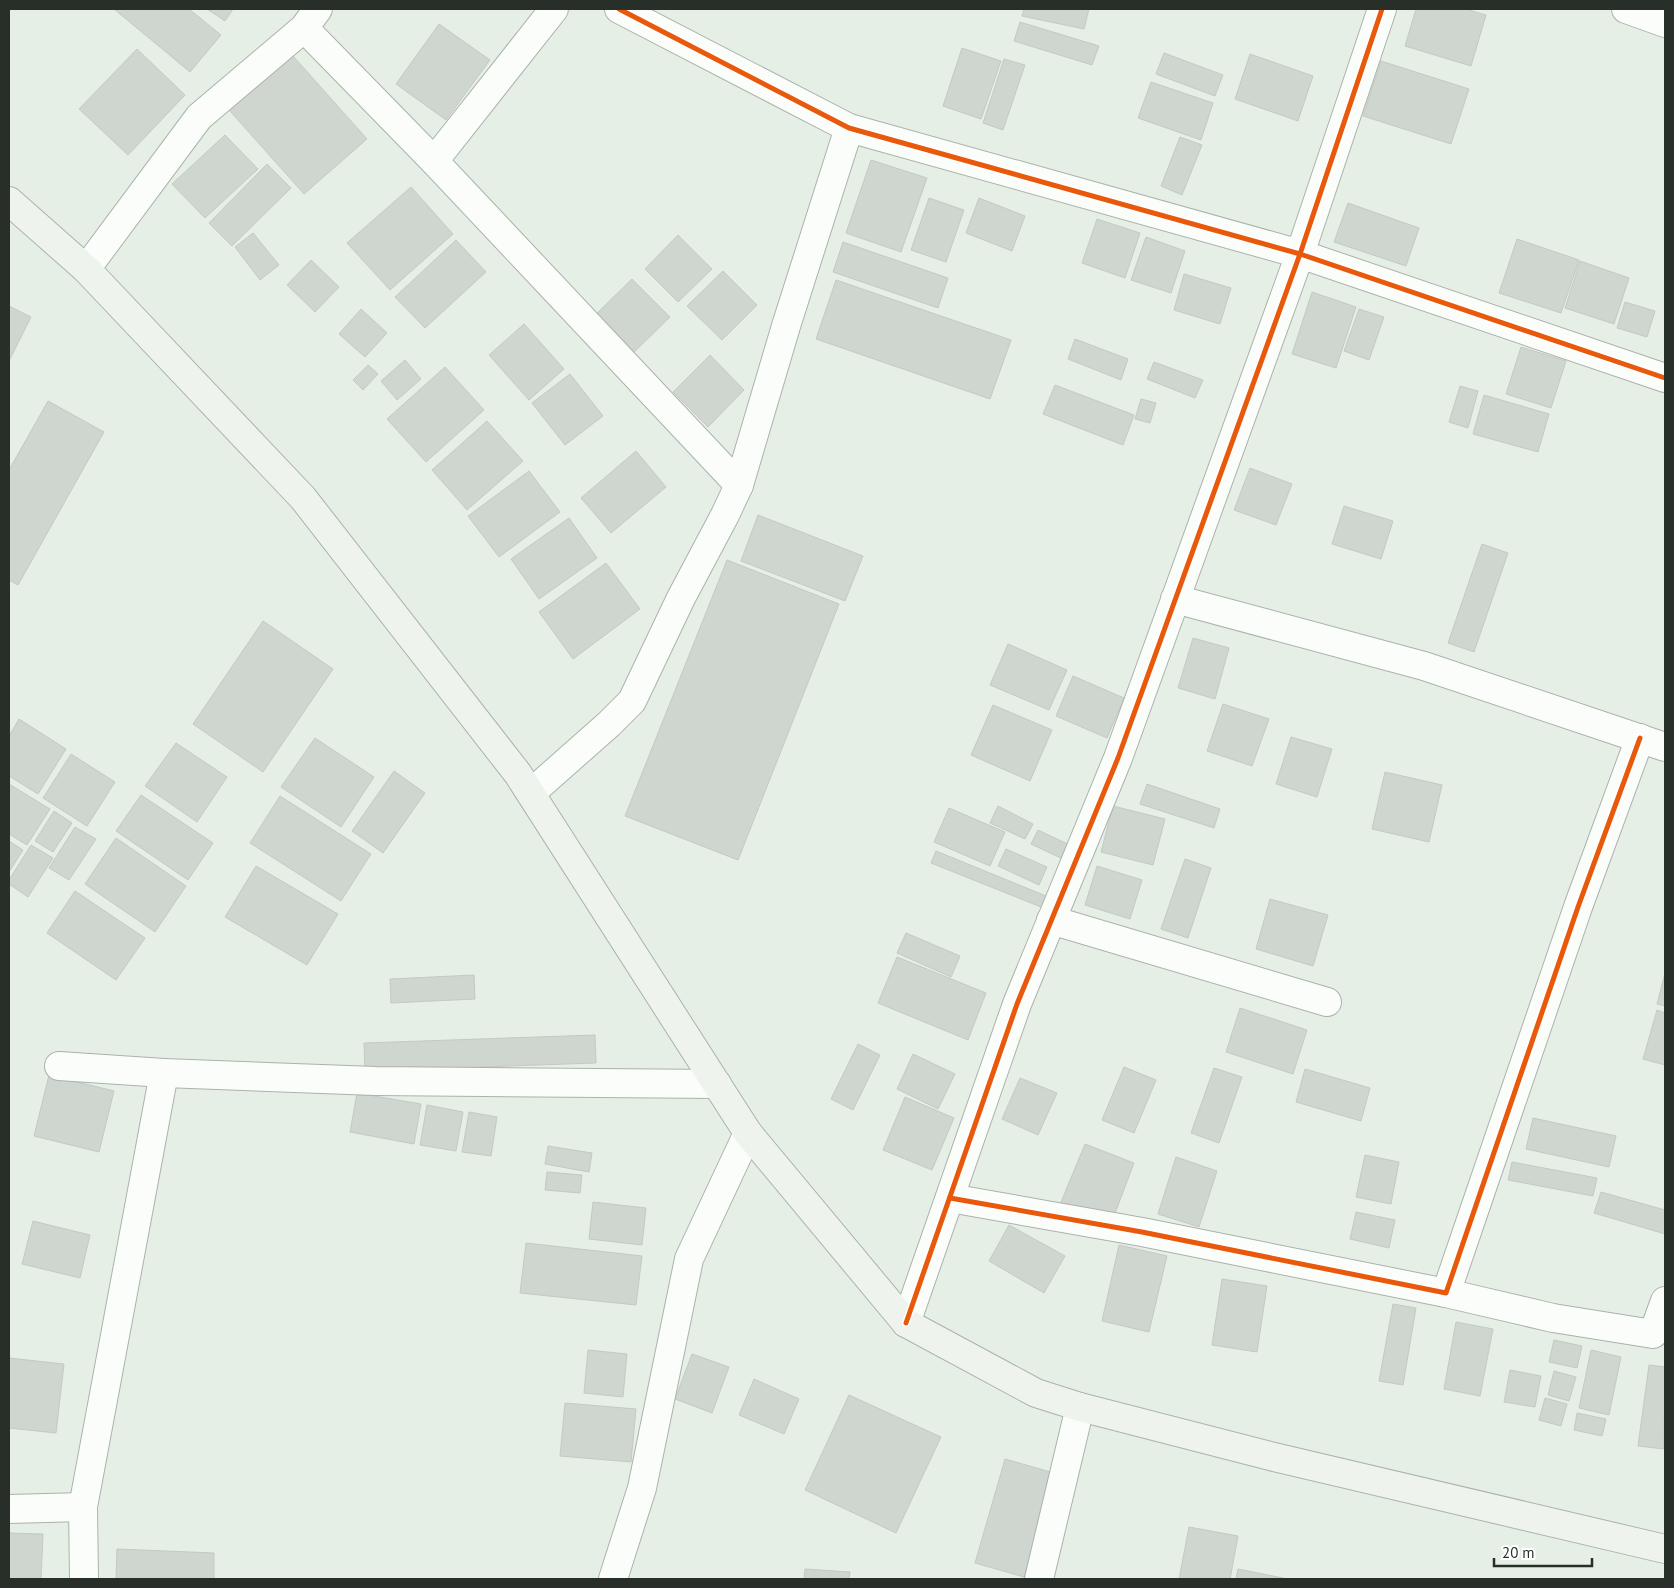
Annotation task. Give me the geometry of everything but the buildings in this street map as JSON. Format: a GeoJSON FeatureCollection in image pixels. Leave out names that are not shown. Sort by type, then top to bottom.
{"type":"FeatureCollection","features":[{"type":"Feature","properties":{"kind":"main road"},"geometry":{"type":"LineString","coordinates":[[9,201],[86,269],[303,498],[531,794],[748,1133],[906,1323],[1036,1394],[1080,1408],[1280,1458],[1665,1549]]}},
{"type":"Feature","properties":{"kind":"street"},"geometry":{"type":"LineString","coordinates":[[434,161],[554,9]]}},
{"type":"Feature","properties":{"kind":"street"},"geometry":{"type":"LineString","coordinates":[[619,9],[849,128],[1300,254],[1665,378]]}},
{"type":"Feature","properties":{"kind":"street"},"geometry":{"type":"LineString","coordinates":[[906,1323],[1017,1004],[1118,758],[1300,254],[1382,9]]}},
{"type":"Feature","properties":{"kind":"street"},"geometry":{"type":"LineString","coordinates":[[1626,9],[1665,23]]}},
{"type":"Feature","properties":{"kind":"street"},"geometry":{"type":"LineString","coordinates":[[86,269],[199,118],[311,19],[434,161],[739,485]]}},
{"type":"Feature","properties":{"kind":"street"},"geometry":{"type":"LineString","coordinates":[[531,794],[632,701],[681,598],[739,485],[786,326],[849,128]]}},
{"type":"Feature","properties":{"kind":"street"},"geometry":{"type":"LineString","coordinates":[[1175,599],[1424,666],[1653,743],[1578,907],[1446,1293]]}},
{"type":"Feature","properties":{"kind":"street"},"geometry":{"type":"LineString","coordinates":[[1052,920],[1327,1002]]}},
{"type":"Feature","properties":{"kind":"street"},"geometry":{"type":"LineString","coordinates":[[59,1066],[164,1073],[375,1081],[717,1084]]}},
{"type":"Feature","properties":{"kind":"street"},"geometry":{"type":"LineString","coordinates":[[84,1579],[82,1507],[164,1073]]}},
{"type":"Feature","properties":{"kind":"street"},"geometry":{"type":"LineString","coordinates":[[613,1579],[642,1488],[689,1259],[748,1133]]}},
{"type":"Feature","properties":{"kind":"street"},"geometry":{"type":"LineString","coordinates":[[950,1198],[1142,1232],[1446,1293],[1553,1318],[1653,1334],[1665,1301]]}},
{"type":"Feature","properties":{"kind":"street"},"geometry":{"type":"LineString","coordinates":[[1039,1579],[1080,1408]]}},
{"type":"Feature","properties":{"kind":"street"},"geometry":{"type":"LineString","coordinates":[[9,1510],[82,1507]]}},
{"type":"Feature","properties":{"kind":"cycle path"},"geometry":{"type":"LineString","coordinates":[[619,9],[849,128],[1300,254],[1665,378]]}},
{"type":"Feature","properties":{"kind":"cycle path"},"geometry":{"type":"LineString","coordinates":[[906,1323],[1017,1004],[1118,758],[1300,254],[1382,9]]}},
{"type":"Feature","properties":{"kind":"cycle path"},"geometry":{"type":"LineString","coordinates":[[950,1198],[1142,1232],[1446,1293],[1578,907],[1640,738]]}}]}
